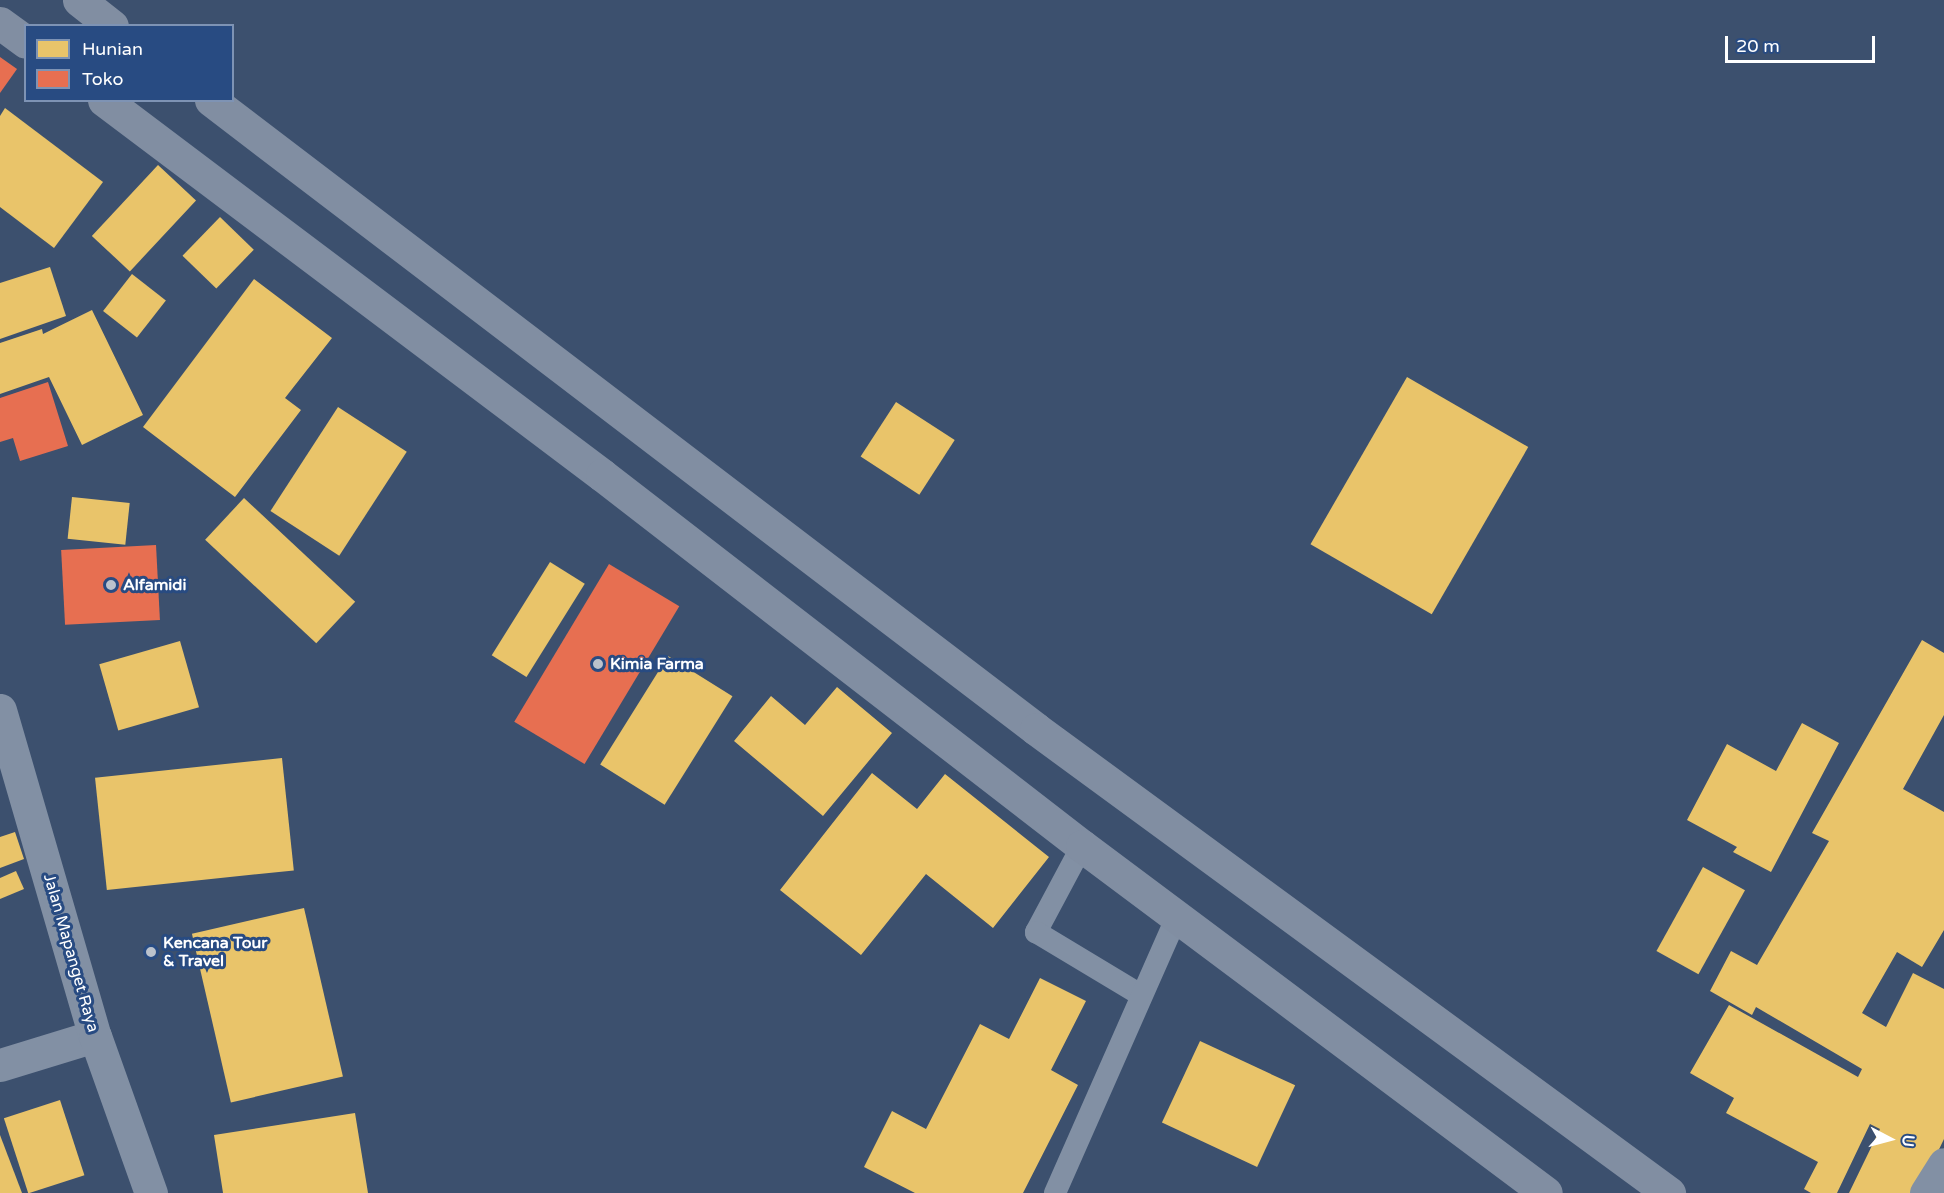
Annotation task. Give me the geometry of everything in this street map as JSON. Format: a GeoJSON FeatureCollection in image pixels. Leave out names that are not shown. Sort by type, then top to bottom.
{"type":"FeatureCollection","features":[{"type":"Feature","properties":{"kind":"highway"},"geometry":{"type":"LineString","coordinates":[[79,0],[109,24]]}},
{"type":"Feature","properties":{"kind":"highway"},"geometry":{"type":"LineString","coordinates":[[0,22],[24,40]]}},
{"type":"Feature","properties":{"kind":"highway"},"geometry":{"type":"LineString","coordinates":[[107,102],[592,468],[1082,846],[1546,1193]]}},
{"type":"Feature","properties":{"kind":"highway"},"geometry":{"type":"LineString","coordinates":[[214,102],[1036,729],[1669,1193]]}},
{"type":"Feature","properties":{"kind":"street","name":"Jalan Mapanget Raya"},"geometry":{"type":"LineString","coordinates":[[0,710],[95,1036],[151,1193]]}},
{"type":"Feature","properties":{"kind":"street"},"geometry":{"type":"LineString","coordinates":[[0,1065],[95,1036]]}},
{"type":"Feature","properties":{"kind":"street"},"geometry":{"type":"LineString","coordinates":[[1926,1193],[1944,1164]]}},
{"type":"Feature","properties":{"kind":"lane"},"geometry":{"type":"LineString","coordinates":[[1082,846],[1036,932],[1142,995]]}},
{"type":"Feature","properties":{"kind":"lane"},"geometry":{"type":"LineString","coordinates":[[1055,1193],[1177,916]]}},
{"type":"Feature","properties":{"kind":"building: Hunian"},"geometry":{"type":"Polygon","coordinates":[[[5,108],[103,182],[54,248],[0,207],[0,116],[5,108]]]}},
{"type":"Feature","properties":{"kind":"building: Hunian"},"geometry":{"type":"Polygon","coordinates":[[[158,165],[196,200],[130,271],[92,236],[158,165]]]}},
{"type":"Feature","properties":{"kind":"building: Hunian"},"geometry":{"type":"Polygon","coordinates":[[[220,217],[254,250],[216,288],[182,256],[220,217]]]}},
{"type":"Feature","properties":{"kind":"building: Hunian"},"geometry":{"type":"Polygon","coordinates":[[[50,267],[66,316],[0,339],[0,283],[50,267]]]}},
{"type":"Feature","properties":{"kind":"building: Hunian"},"geometry":{"type":"Polygon","coordinates":[[[132,274],[166,300],[137,338],[103,311],[132,274]]]}},
{"type":"Feature","properties":{"kind":"building: Hunian"},"geometry":{"type":"Polygon","coordinates":[[[254,279],[332,338],[285,398],[301,410],[235,497],[143,427],[254,279]]]}},
{"type":"Feature","properties":{"kind":"building: Hunian"},"geometry":{"type":"Polygon","coordinates":[[[92,310],[143,415],[82,445],[49,377],[0,394],[0,343],[42,329],[43,334],[92,310]]]}},
{"type":"Feature","properties":{"kind":"building: Hunian"},"geometry":{"type":"Polygon","coordinates":[[[1407,377],[1528,447],[1432,614],[1310,544],[1407,377]]]}},
{"type":"Feature","properties":{"kind":"building: Hunian"},"geometry":{"type":"Polygon","coordinates":[[[896,402],[955,440],[919,495],[861,457],[896,402]]]}},
{"type":"Feature","properties":{"kind":"building: Hunian"},"geometry":{"type":"Polygon","coordinates":[[[338,407],[407,452],[339,556],[270,511],[338,407]]]}},
{"type":"Feature","properties":{"kind":"building: Hunian"},"geometry":{"type":"Polygon","coordinates":[[[72,497],[130,503],[125,545],[68,539],[72,497]]]}},
{"type":"Feature","properties":{"kind":"building: Hunian"},"geometry":{"type":"Polygon","coordinates":[[[244,498],[355,602],[316,643],[205,540],[244,498]]]}},
{"type":"Feature","properties":{"kind":"building: Hunian"},"geometry":{"type":"Polygon","coordinates":[[[550,562],[585,584],[526,677],[492,655],[550,562]]]}},
{"type":"Feature","properties":{"kind":"building: Hunian"},"geometry":{"type":"Polygon","coordinates":[[[1922,640],[1944,653],[1944,715],[1903,789],[1944,812],[1944,930],[1922,967],[1897,952],[1862,1013],[1886,1027],[1913,973],[1944,989],[1944,1139],[1918,1193],[1849,1193],[1880,1129],[1870,1124],[1837,1193],[1811,1193],[1804,1189],[1818,1162],[1726,1113],[1734,1098],[1690,1073],[1729,1005],[1858,1077],[1862,1069],[1756,1007],[1752,1015],[1710,991],[1731,951],[1757,965],[1829,841],[1812,833],[1922,640]]]}},
{"type":"Feature","properties":{"kind":"building: Hunian"},"geometry":{"type":"Polygon","coordinates":[[[180,641],[199,707],[118,730],[99,664],[180,641]]]}},
{"type":"Feature","properties":{"kind":"building: Hunian"},"geometry":{"type":"Polygon","coordinates":[[[668,656],[732,696],[665,805],[600,765],[668,656]]]}},
{"type":"Feature","properties":{"kind":"building: Hunian"},"geometry":{"type":"Polygon","coordinates":[[[837,687],[892,733],[823,816],[734,741],[771,696],[805,725],[837,687]]]}},
{"type":"Feature","properties":{"kind":"building: Hunian"},"geometry":{"type":"Polygon","coordinates":[[[1802,723],[1839,743],[1771,872],[1733,852],[1737,847],[1687,820],[1727,744],[1776,771],[1802,723]]]}},
{"type":"Feature","properties":{"kind":"building: Hunian"},"geometry":{"type":"Polygon","coordinates":[[[282,758],[294,870],[107,890],[95,778],[282,758]]]}},
{"type":"Feature","properties":{"kind":"building: Hunian"},"geometry":{"type":"Polygon","coordinates":[[[872,773],[917,809],[945,774],[1049,857],[993,928],[926,874],[861,955],[780,890],[872,773]]]}},
{"type":"Feature","properties":{"kind":"building: Hunian"},"geometry":{"type":"Polygon","coordinates":[[[15,832],[24,859],[0,868],[0,837],[15,832]]]}},
{"type":"Feature","properties":{"kind":"building: Hunian"},"geometry":{"type":"Polygon","coordinates":[[[1703,867],[1745,890],[1698,974],[1656,951],[1703,867]]]}},
{"type":"Feature","properties":{"kind":"building: Hunian"},"geometry":{"type":"Polygon","coordinates":[[[16,871],[24,889],[0,899],[0,878],[16,871]]]}},
{"type":"Feature","properties":{"kind":"building: Hunian"},"geometry":{"type":"Polygon","coordinates":[[[304,908],[343,1077],[231,1102],[192,934],[304,908]]]}},
{"type":"Feature","properties":{"kind":"building: Hunian"},"geometry":{"type":"Polygon","coordinates":[[[1040,978],[1086,1001],[1051,1070],[1078,1085],[1023,1193],[915,1193],[864,1167],[892,1111],[926,1129],[980,1024],[1009,1039],[1040,978]]]}},
{"type":"Feature","properties":{"kind":"building: Hunian"},"geometry":{"type":"Polygon","coordinates":[[[1200,1041],[1295,1085],[1257,1167],[1162,1123],[1200,1041]]]}},
{"type":"Feature","properties":{"kind":"building: Hunian"},"geometry":{"type":"Polygon","coordinates":[[[60,1100],[84,1175],[28,1193],[4,1118],[60,1100]]]}},
{"type":"Feature","properties":{"kind":"building: Hunian"},"geometry":{"type":"Polygon","coordinates":[[[355,1113],[368,1193],[223,1193],[214,1135],[355,1113]]]}},
{"type":"Feature","properties":{"kind":"building: Hunian"},"geometry":{"type":"Polygon","coordinates":[[[0,1135],[22,1193],[0,1193],[0,1135]]]}},
{"type":"Feature","properties":{"kind":"building: Toko"},"geometry":{"type":"Polygon","coordinates":[[[0,57],[17,69],[0,93],[0,57]]]}},
{"type":"Feature","properties":{"kind":"building: Toko"},"geometry":{"type":"Polygon","coordinates":[[[48,382],[68,446],[20,461],[13,438],[0,442],[0,398],[48,382]]]}},
{"type":"Feature","properties":{"kind":"building: Toko","name":"Alfamidi"},"geometry":{"type":"Polygon","coordinates":[[[156,545],[160,620],[65,625],[61,550],[156,545]]]}},
{"type":"Feature","properties":{"kind":"building: Toko","name":"Kimia Farma"},"geometry":{"type":"Polygon","coordinates":[[[609,564],[679,606],[585,764],[514,722],[609,564]]]}},
{"type":"Feature","properties":{"kind":"place","name":"Alfamidi"},"geometry":{"type":"Point","coordinates":[111,585]}},
{"type":"Feature","properties":{"kind":"place","name":"Kimia Farma"},"geometry":{"type":"Point","coordinates":[598,664]}},
{"type":"Feature","properties":{"kind":"place","name":"Kencana Tour & Travel"},"geometry":{"type":"Point","coordinates":[151,952]}}]}
